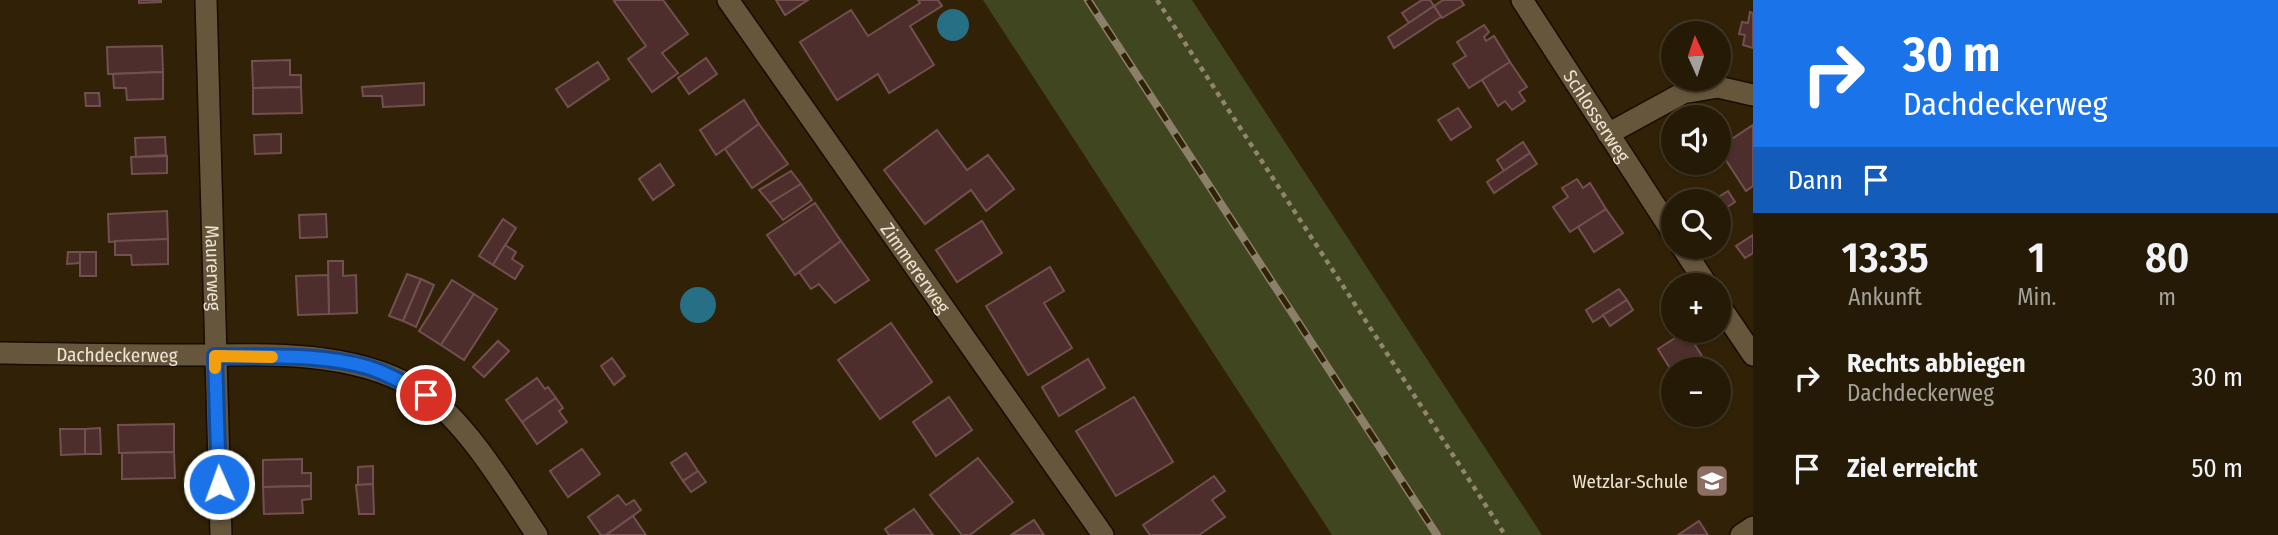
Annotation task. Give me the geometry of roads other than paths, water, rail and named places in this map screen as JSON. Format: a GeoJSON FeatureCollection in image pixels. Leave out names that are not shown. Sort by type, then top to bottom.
{"type":"FeatureCollection","features":[{"type":"Feature","properties":{"kind":"lane","name":"Maurerweg"},"geometry":{"type":"LineString","coordinates":[[206,0],[221,535]]}},
{"type":"Feature","properties":{"kind":"lane","name":"Zimmererweg"},"geometry":{"type":"LineString","coordinates":[[728,0],[1103,535]]}},
{"type":"Feature","properties":{"kind":"lane","name":"Schlosserweg"},"geometry":{"type":"LineString","coordinates":[[1522,0],[1661,215]]}},
{"type":"Feature","properties":{"kind":"lane"},"geometry":{"type":"LineString","coordinates":[[1608,134],[1683,93],[1718,87],[1753,95]]}},
{"type":"Feature","properties":{"kind":"lane"},"geometry":{"type":"LineString","coordinates":[[1731,322],[1753,355]]}},
{"type":"Feature","properties":{"kind":"lane","name":"Dachdeckerweg"},"geometry":{"type":"LineString","coordinates":[[0,354],[305,357],[369,367],[426,395],[459,426],[537,535]]}},
{"type":"Feature","properties":{"kind":"lane"},"geometry":{"type":"LineString","coordinates":[[1741,535],[1753,527]]}},
{"type":"Feature","properties":{"kind":"water"},"geometry":{"type":"Polygon","coordinates":[[[953,9],[964,14],[969,25],[964,36],[953,41],[942,36],[937,25],[942,14],[953,9]]]}},
{"type":"Feature","properties":{"kind":"water"},"geometry":{"type":"Polygon","coordinates":[[[698,287],[711,292],[716,305],[711,318],[698,323],[685,318],[680,305],[685,292],[698,287]]]}},
{"type":"Feature","properties":{"kind":"railway"},"geometry":{"type":"LineString","coordinates":[[1088,0],[1437,535]]}},
{"type":"Feature","properties":{"kind":"place","name":"Wetzlar-Schule"},"geometry":{"type":"Point","coordinates":[1712,481]}}]}
